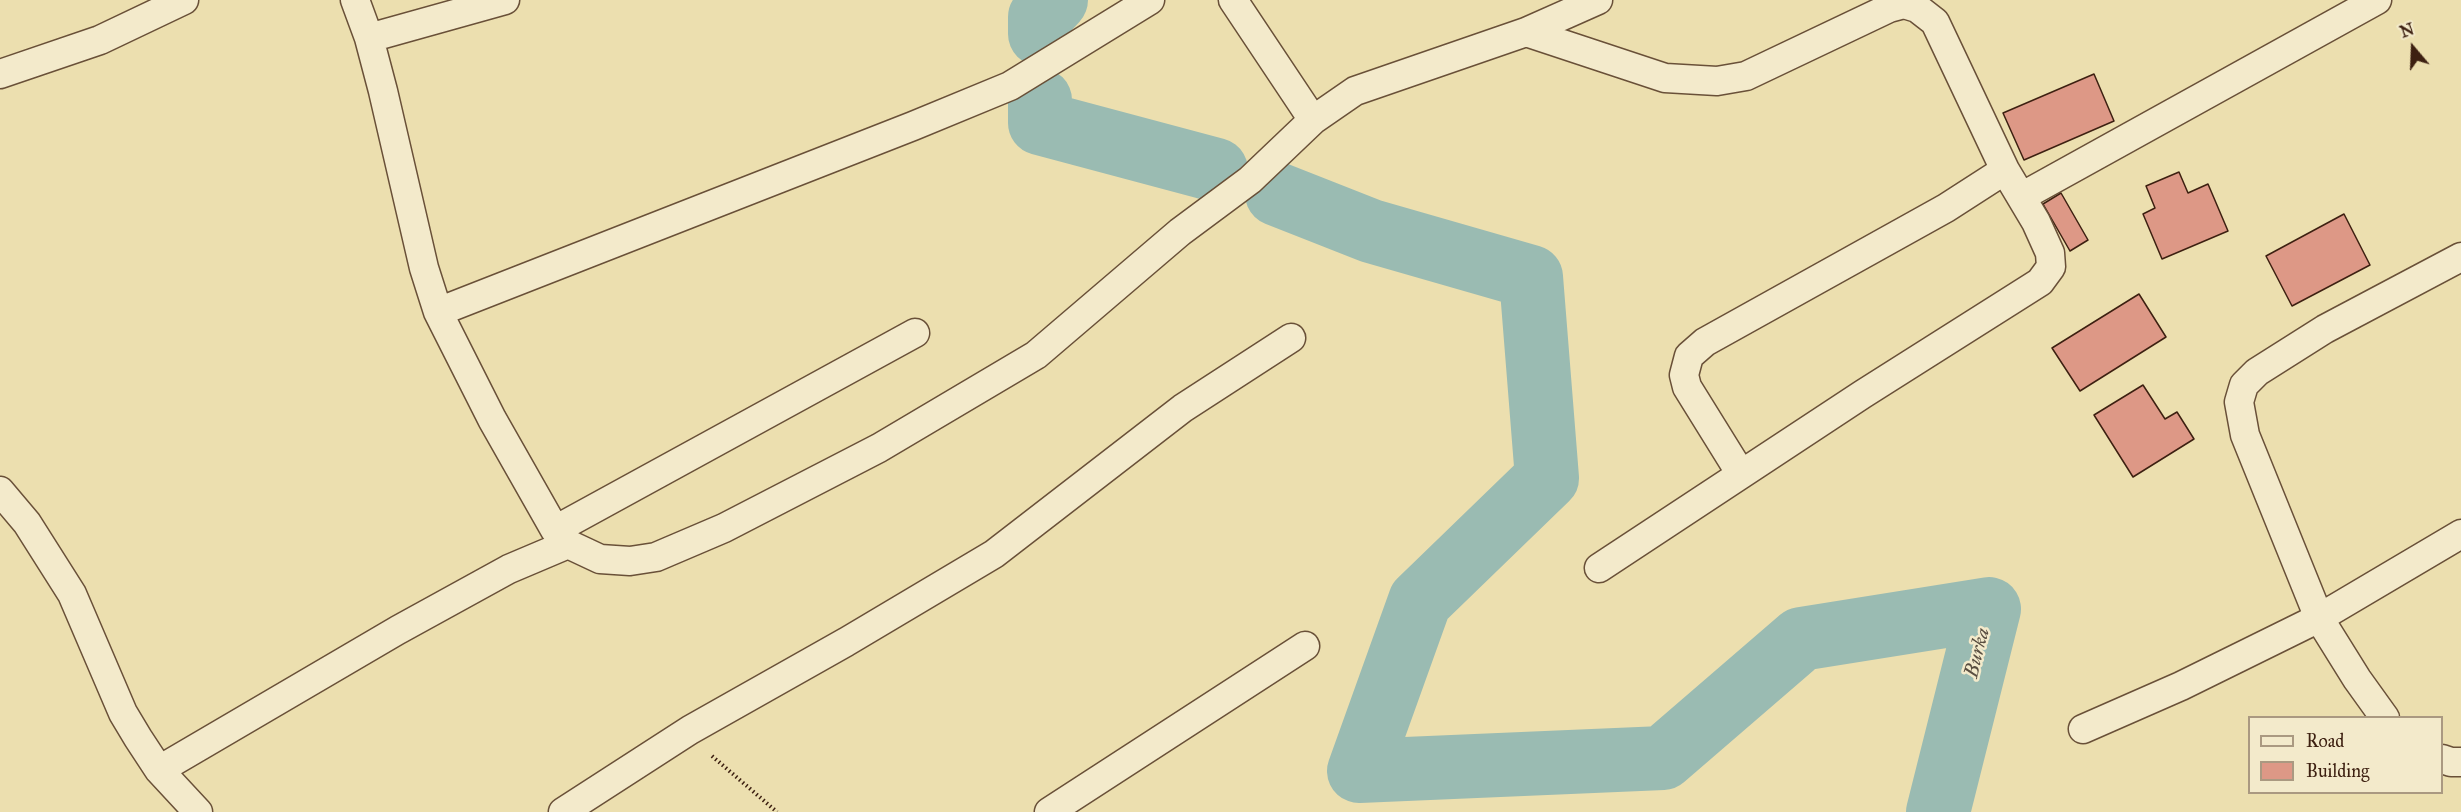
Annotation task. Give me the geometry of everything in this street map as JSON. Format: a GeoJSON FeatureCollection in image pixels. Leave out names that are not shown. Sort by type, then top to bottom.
{"type":"FeatureCollection","features":[{"type":"Feature","properties":{"kind":"street"},"geometry":{"type":"LineString","coordinates":[[0,74],[100,40],[184,0]]}},
{"type":"Feature","properties":{"kind":"street"},"geometry":{"type":"LineString","coordinates":[[355,0],[369,38],[424,268],[438,312],[492,419],[561,537],[600,559],[630,561],[656,557],[724,528],[879,448],[1036,355],[1180,231],[1250,180],[1313,120],[1355,92],[1526,32],[1598,0]]}},
{"type":"Feature","properties":{"kind":"street"},"geometry":{"type":"LineString","coordinates":[[369,38],[505,0]]}},
{"type":"Feature","properties":{"kind":"street"},"geometry":{"type":"LineString","coordinates":[[438,312],[1010,86],[1150,0]]}},
{"type":"Feature","properties":{"kind":"street"},"geometry":{"type":"LineString","coordinates":[[1233,0],[1313,120]]}},
{"type":"Feature","properties":{"kind":"street"},"geometry":{"type":"LineString","coordinates":[[2021,197],[2377,0]]}},
{"type":"Feature","properties":{"kind":"street"},"geometry":{"type":"LineString","coordinates":[[1526,32],[1665,78],[1717,81],[1746,76],[1889,8],[1904,4],[1917,8],[1935,22],[2005,170],[2050,254],[2051,267],[2040,282],[1599,568]]}},
{"type":"Feature","properties":{"kind":"street"},"geometry":{"type":"LineString","coordinates":[[1741,474],[1687,387],[1684,375],[1689,356],[1706,342],[1946,208],[2005,170]]}},
{"type":"Feature","properties":{"kind":"street"},"geometry":{"type":"LineString","coordinates":[[2384,716],[2357,679],[2319,618],[2245,435],[2239,402],[2244,385],[2257,372],[2325,329],[2461,257]]}},
{"type":"Feature","properties":{"kind":"street"},"geometry":{"type":"LineString","coordinates":[[159,770],[915,333]]}},
{"type":"Feature","properties":{"kind":"street"},"geometry":{"type":"LineString","coordinates":[[563,812],[690,730],[846,642],[994,554],[1183,408],[1291,338]]}},
{"type":"Feature","properties":{"kind":"street"},"geometry":{"type":"LineString","coordinates":[[0,491],[27,523],[72,594],[123,712],[159,770],[198,812]]}},
{"type":"Feature","properties":{"kind":"street"},"geometry":{"type":"LineString","coordinates":[[2083,729],[2181,686],[2319,618],[2461,534]]}},
{"type":"Feature","properties":{"kind":"street"},"geometry":{"type":"LineString","coordinates":[[1049,812],[1305,646]]}},
{"type":"Feature","properties":{"kind":"street"},"geometry":{"type":"LineString","coordinates":[[2443,759],[2461,762]]}},
{"type":"Feature","properties":{"kind":"path"},"geometry":{"type":"LineString","coordinates":[[690,730],[715,759],[777,812]]}},
{"type":"Feature","properties":{"kind":"building"},"geometry":{"type":"Polygon","coordinates":[[[2094,74],[2114,121],[2024,160],[2003,113],[2094,74]]]}},
{"type":"Feature","properties":{"kind":"building"},"geometry":{"type":"Polygon","coordinates":[[[2179,172],[2188,193],[2208,184],[2228,231],[2162,259],[2143,214],[2155,208],[2146,186],[2179,172]]]}},
{"type":"Feature","properties":{"kind":"building"},"geometry":{"type":"Polygon","coordinates":[[[2061,193],[2088,240],[2070,251],[2043,204],[2061,193]]]}},
{"type":"Feature","properties":{"kind":"building"},"geometry":{"type":"Polygon","coordinates":[[[2344,214],[2370,265],[2292,306],[2266,256],[2344,214]]]}},
{"type":"Feature","properties":{"kind":"building"},"geometry":{"type":"Polygon","coordinates":[[[2139,294],[2166,337],[2080,391],[2052,348],[2139,294]]]}},
{"type":"Feature","properties":{"kind":"building"},"geometry":{"type":"Polygon","coordinates":[[[2143,385],[2165,419],[2177,412],[2194,439],[2133,477],[2094,415],[2143,385]]]}},
{"type":"Feature","properties":{"kind":"waterway"},"geometry":{"type":"LineString","coordinates":[[1040,34],[1040,17],[1056,0]]}},
{"type":"Feature","properties":{"kind":"waterway"},"geometry":{"type":"LineString","coordinates":[[1040,100],[1040,123],[1216,170]]}},
{"type":"Feature","properties":{"kind":"waterway","name":"Burka"},"geometry":{"type":"LineString","coordinates":[[1277,194],[1371,231],[1531,277],[1547,478],[1420,601],[1359,771],[1663,758],[1801,639],[1989,609],[1938,812]]}}]}
